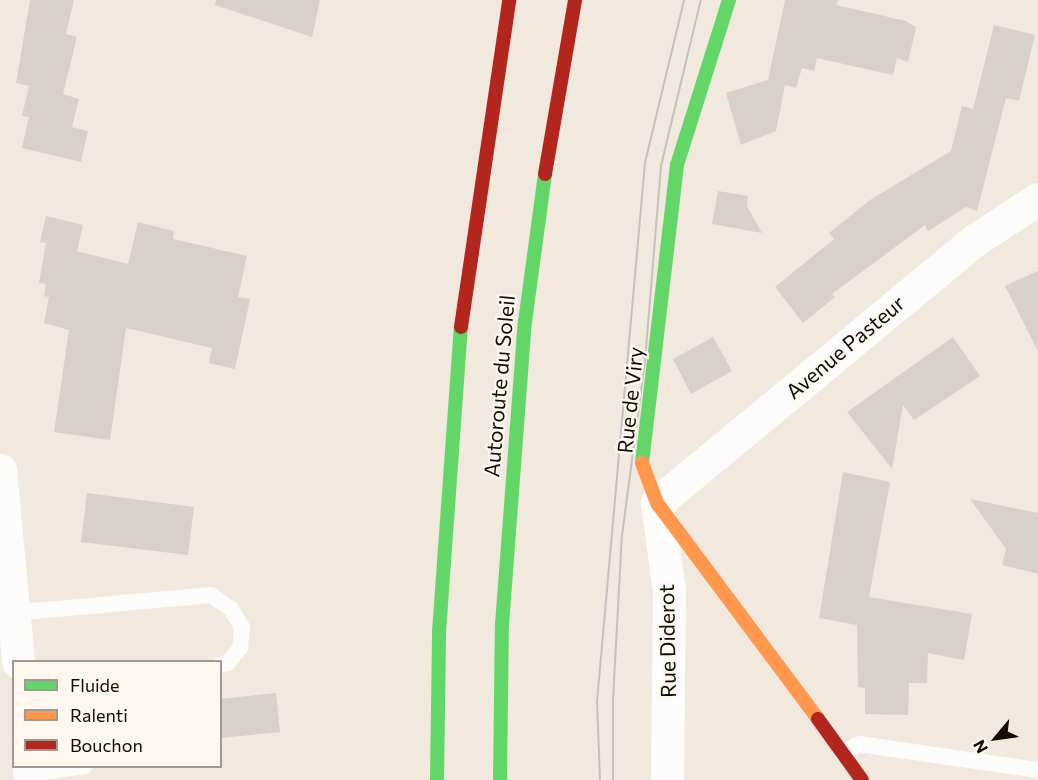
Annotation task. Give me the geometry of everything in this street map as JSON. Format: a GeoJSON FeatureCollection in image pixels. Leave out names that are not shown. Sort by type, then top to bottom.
{"type":"FeatureCollection","features":[{"type":"Feature","properties":{"kind":"main road","name":"Autoroute du Soleil"},"geometry":{"type":"LineString","coordinates":[[437,780],[439,632],[462,311],[509,0]]}},
{"type":"Feature","properties":{"kind":"main road","name":"Autoroute du Soleil"},"geometry":{"type":"LineString","coordinates":[[500,780],[503,614],[525,322],[544,180],[575,0]]}},
{"type":"Feature","properties":{"kind":"main road","name":"Rue de Viry"},"geometry":{"type":"LineString","coordinates":[[729,0],[677,165],[642,463],[657,503],[862,780]]}},
{"type":"Feature","properties":{"kind":"street","name":"Avenue Pasteur"},"geometry":{"type":"LineString","coordinates":[[657,503],[975,240],[1038,199]]}},
{"type":"Feature","properties":{"kind":"street"},"geometry":{"type":"LineString","coordinates":[[0,470],[8,595],[18,660]]}},
{"type":"Feature","properties":{"kind":"street","name":"Rue Diderot"},"geometry":{"type":"LineString","coordinates":[[657,503],[669,591],[667,780]]}},
{"type":"Feature","properties":{"kind":"lane"},"geometry":{"type":"LineString","coordinates":[[8,595],[211,595],[231,609],[242,627],[240,648],[228,663],[222,664]]}},
{"type":"Feature","properties":{"kind":"lane"},"geometry":{"type":"LineString","coordinates":[[843,753],[859,744],[1038,770]]}},
{"type":"Feature","properties":{"kind":"lane"},"geometry":{"type":"LineString","coordinates":[[30,773],[69,768]]}},
{"type":"Feature","properties":{"kind":"building"},"geometry":{"type":"Polygon","coordinates":[[[30,0],[74,0],[66,34],[77,37],[63,94],[79,99],[72,127],[88,131],[81,162],[22,148],[29,117],[22,116],[29,86],[16,83],[30,0]]]}},
{"type":"Feature","properties":{"kind":"building"},"geometry":{"type":"Polygon","coordinates":[[[216,0],[320,0],[312,37],[215,5],[216,0]]]}},
{"type":"Feature","properties":{"kind":"building"},"geometry":{"type":"Polygon","coordinates":[[[785,0],[838,0],[836,5],[906,21],[916,27],[908,62],[897,58],[893,75],[817,58],[814,71],[802,68],[796,88],[785,85],[776,131],[741,145],[726,93],[768,80],[785,0]]]}},
{"type":"Feature","properties":{"kind":"building"},"geometry":{"type":"Polygon","coordinates":[[[994,25],[1035,35],[1019,101],[1006,98],[977,211],[966,207],[928,231],[925,225],[832,294],[835,297],[803,323],[775,287],[834,239],[829,233],[870,200],[951,151],[962,106],[973,109],[994,25]]]}},
{"type":"Feature","properties":{"kind":"building"},"geometry":{"type":"Polygon","coordinates":[[[718,191],[748,196],[747,206],[762,233],[712,224],[718,191]]]}},
{"type":"Feature","properties":{"kind":"building"},"geometry":{"type":"Polygon","coordinates":[[[46,216],[83,225],[77,251],[128,264],[138,222],[174,231],[173,239],[247,256],[238,297],[250,299],[235,369],[209,363],[212,348],[126,328],[110,440],[54,432],[69,330],[44,323],[49,297],[44,296],[46,284],[39,283],[46,243],[40,242],[46,216]]]}},
{"type":"Feature","properties":{"kind":"building"},"geometry":{"type":"Polygon","coordinates":[[[1038,271],[1038,351],[1005,286],[1038,271]]]}},
{"type":"Feature","properties":{"kind":"building"},"geometry":{"type":"Polygon","coordinates":[[[713,337],[732,371],[691,394],[673,359],[713,337]]]}},
{"type":"Feature","properties":{"kind":"building"},"geometry":{"type":"Polygon","coordinates":[[[953,337],[980,376],[914,420],[903,405],[892,469],[847,412],[953,337]]]}},
{"type":"Feature","properties":{"kind":"building"},"geometry":{"type":"Polygon","coordinates":[[[843,472],[890,482],[869,597],[972,614],[964,660],[928,653],[927,683],[909,683],[908,715],[865,714],[865,688],[858,687],[857,625],[819,618],[843,472]]]}},
{"type":"Feature","properties":{"kind":"building"},"geometry":{"type":"Polygon","coordinates":[[[87,493],[194,507],[188,555],[81,542],[87,493]]]}},
{"type":"Feature","properties":{"kind":"building"},"geometry":{"type":"Polygon","coordinates":[[[970,499],[1038,513],[1038,574],[1002,565],[1006,549],[970,499]]]}},
{"type":"Feature","properties":{"kind":"building"},"geometry":{"type":"Polygon","coordinates":[[[276,693],[280,732],[222,738],[222,699],[276,693]]]}},
{"type":"Feature","properties":{"kind":"tram line"},"geometry":{"type":"LineString","coordinates":[[600,780],[597,702],[645,163],[684,0]]}},
{"type":"Feature","properties":{"kind":"tram line"},"geometry":{"type":"LineString","coordinates":[[613,780],[613,700],[622,536],[645,361],[661,166],[701,0]]}},
{"type":"Feature","properties":{"kind":"traffic: fast"},"geometry":{"type":"LineString","coordinates":[[642,463],[677,165],[729,0]]}},
{"type":"Feature","properties":{"kind":"traffic: fast"},"geometry":{"type":"LineString","coordinates":[[500,780],[502,625],[525,322],[545,174]]}},
{"type":"Feature","properties":{"kind":"traffic: fast"},"geometry":{"type":"LineString","coordinates":[[437,780],[439,632],[461,327]]}},
{"type":"Feature","properties":{"kind":"traffic: slow"},"geometry":{"type":"LineString","coordinates":[[642,463],[657,503],[818,719]]}},
{"type":"Feature","properties":{"kind":"traffic: jam"},"geometry":{"type":"LineString","coordinates":[[461,327],[509,0]]}},
{"type":"Feature","properties":{"kind":"traffic: jam"},"geometry":{"type":"LineString","coordinates":[[545,174],[575,0]]}},
{"type":"Feature","properties":{"kind":"traffic: jam"},"geometry":{"type":"LineString","coordinates":[[818,719],[862,780]]}}]}
